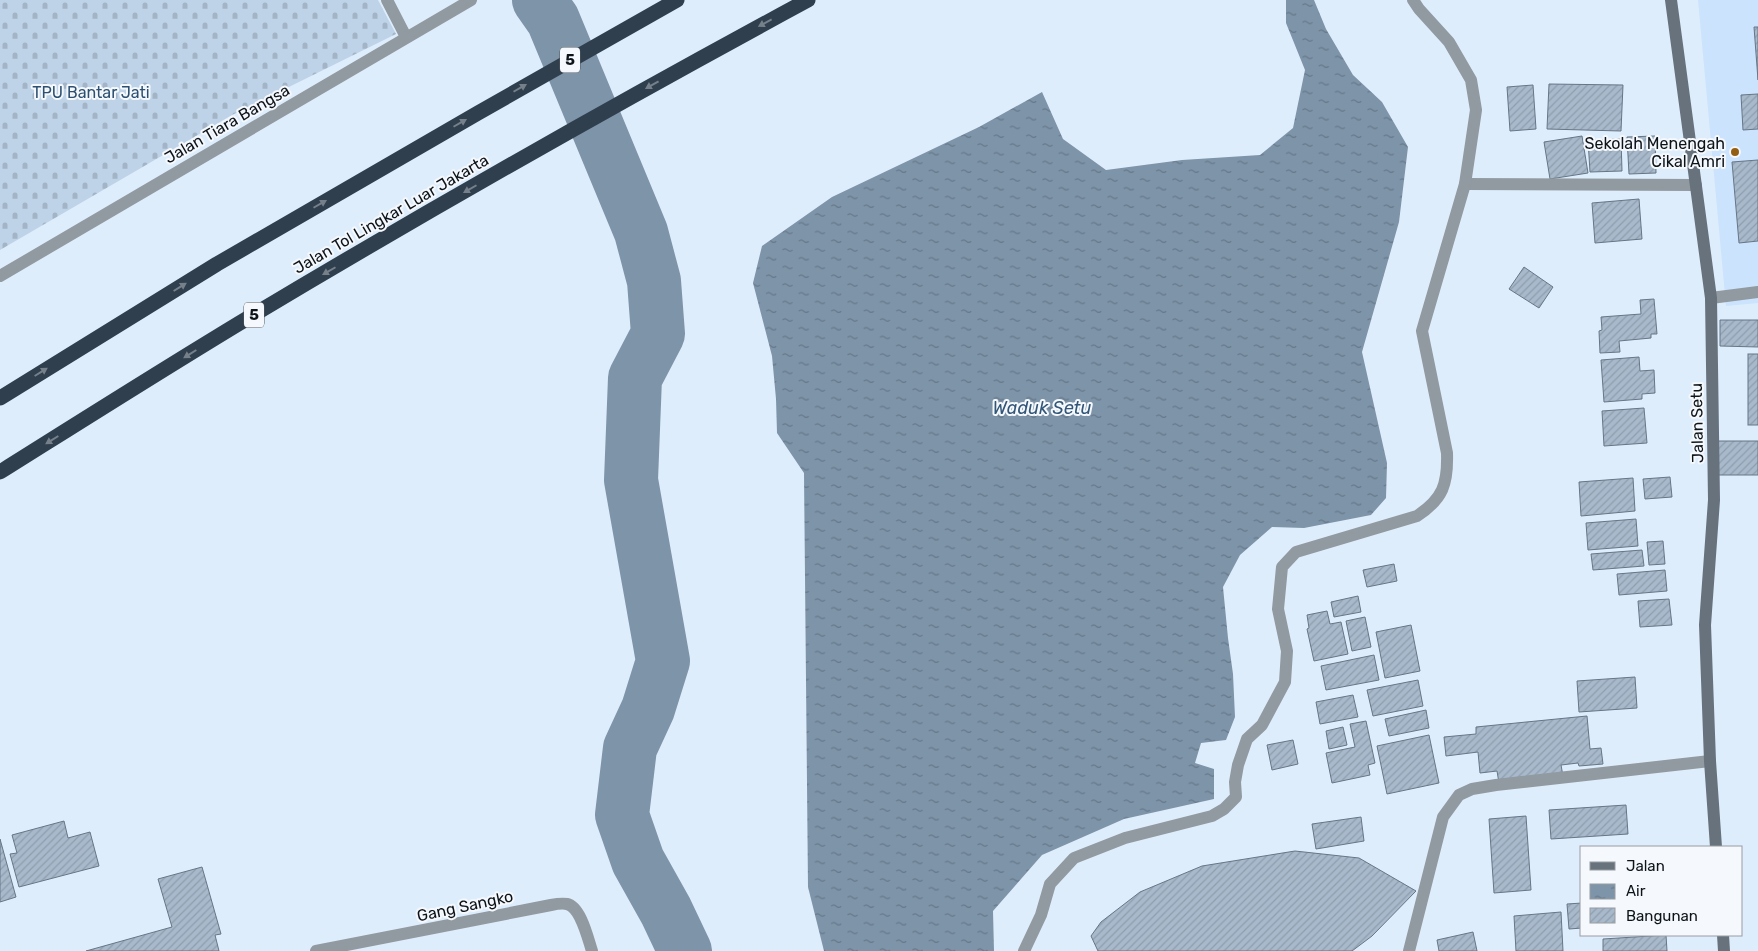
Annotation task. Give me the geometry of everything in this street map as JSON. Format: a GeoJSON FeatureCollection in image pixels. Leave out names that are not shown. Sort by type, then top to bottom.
{"type":"FeatureCollection","features":[{"type":"Feature","properties":{"kind":"highway","name":"5"},"geometry":{"type":"LineString","coordinates":[[0,398],[217,264],[478,112],[677,0]]}},
{"type":"Feature","properties":{"kind":"highway","name":"Jalan Tol Lingkar Luar Jakarta"},"geometry":{"type":"LineString","coordinates":[[0,472],[248,318],[512,164],[808,0]]}},
{"type":"Feature","properties":{"kind":"main road","name":"Jalan Setu"},"geometry":{"type":"LineString","coordinates":[[1671,0],[1711,298],[1714,500],[1706,625],[1710,761],[1716,846]]}},
{"type":"Feature","properties":{"kind":"main road"},"geometry":{"type":"LineString","coordinates":[[1722,936],[1724,951]]}},
{"type":"Feature","properties":{"kind":"street"},"geometry":{"type":"LineString","coordinates":[[388,0],[406,37]]}},
{"type":"Feature","properties":{"kind":"street"},"geometry":{"type":"LineString","coordinates":[[1024,951],[1041,915],[1050,884],[1074,858],[1125,838],[1212,816],[1224,809],[1236,797],[1235,782],[1247,738],[1262,725],[1285,682],[1287,651],[1278,609],[1282,567],[1296,552],[1417,516],[1432,506],[1441,492],[1448,473],[1448,453],[1422,331],[1465,184],[1476,110],[1470,80],[1449,42],[1412,0]]}},
{"type":"Feature","properties":{"kind":"street","name":"Jalan Tiara Bangsa"},"geometry":{"type":"LineString","coordinates":[[0,276],[406,37],[462,2]]}},
{"type":"Feature","properties":{"kind":"street"},"geometry":{"type":"LineString","coordinates":[[1465,184],[1696,185]]}},
{"type":"Feature","properties":{"kind":"street"},"geometry":{"type":"LineString","coordinates":[[1711,298],[1758,292]]}},
{"type":"Feature","properties":{"kind":"street"},"geometry":{"type":"LineString","coordinates":[[1408,951],[1443,817],[1459,795],[1472,789],[1496,785],[1710,761]]}},
{"type":"Feature","properties":{"kind":"street","name":"Gang Sangko"},"geometry":{"type":"LineString","coordinates":[[316,951],[551,905],[569,904],[580,916],[592,951]]}},
{"type":"Feature","properties":{"kind":"shaded area","name":"Sekolah Menengah Cikal Amri"},"geometry":{"type":"Polygon","coordinates":[[[1698,0],[1758,0],[1758,303],[1726,306],[1698,0]]]}},
{"type":"Feature","properties":{"kind":"green space","name":"TPU Bantar Jati"},"geometry":{"type":"Polygon","coordinates":[[[0,0],[378,0],[396,34],[232,115],[0,250],[0,0]]]}},
{"type":"Feature","properties":{"kind":"water","name":"Waduk Setu"},"geometry":{"type":"Polygon","coordinates":[[[1286,0],[1314,0],[1326,29],[1353,75],[1382,102],[1408,147],[1399,222],[1362,352],[1387,463],[1386,498],[1371,515],[1304,528],[1272,527],[1240,555],[1223,587],[1233,674],[1235,717],[1226,740],[1201,743],[1195,763],[1214,769],[1214,799],[1124,819],[1042,855],[993,911],[994,951],[824,951],[808,887],[804,473],[777,433],[772,356],[753,283],[762,246],[832,197],[979,127],[1042,92],[1063,139],[1106,170],[1182,160],[1260,155],[1293,128],[1305,70],[1286,23],[1286,0]]]}},
{"type":"Feature","properties":{"kind":"building"},"geometry":{"type":"Polygon","coordinates":[[[1754,27],[1758,27],[1758,80],[1754,27]]]}},
{"type":"Feature","properties":{"kind":"building"},"geometry":{"type":"Polygon","coordinates":[[[1549,84],[1623,85],[1621,131],[1547,129],[1549,84]]]}},
{"type":"Feature","properties":{"kind":"building"},"geometry":{"type":"Polygon","coordinates":[[[1533,85],[1536,129],[1510,131],[1507,87],[1533,85]]]}},
{"type":"Feature","properties":{"kind":"building"},"geometry":{"type":"Polygon","coordinates":[[[1758,94],[1758,129],[1743,130],[1741,95],[1758,94]]]}},
{"type":"Feature","properties":{"kind":"building"},"geometry":{"type":"Polygon","coordinates":[[[1582,136],[1588,173],[1550,179],[1544,142],[1582,136]]]}},
{"type":"Feature","properties":{"kind":"building"},"geometry":{"type":"Polygon","coordinates":[[[1655,136],[1656,173],[1629,174],[1627,137],[1655,136]]]}},
{"type":"Feature","properties":{"kind":"building"},"geometry":{"type":"Polygon","coordinates":[[[1621,139],[1622,171],[1590,172],[1588,140],[1621,139]]]}},
{"type":"Feature","properties":{"kind":"building"},"geometry":{"type":"Polygon","coordinates":[[[1758,160],[1758,241],[1739,243],[1732,162],[1758,160]]]}},
{"type":"Feature","properties":{"kind":"building"},"geometry":{"type":"Polygon","coordinates":[[[1639,199],[1642,239],[1595,243],[1592,203],[1639,199]]]}},
{"type":"Feature","properties":{"kind":"building"},"geometry":{"type":"Polygon","coordinates":[[[1524,267],[1553,287],[1539,308],[1509,289],[1524,267]]]}},
{"type":"Feature","properties":{"kind":"building"},"geometry":{"type":"Polygon","coordinates":[[[1654,299],[1657,334],[1651,334],[1651,338],[1619,341],[1620,352],[1600,353],[1599,331],[1602,330],[1601,317],[1641,314],[1640,300],[1654,299]]]}},
{"type":"Feature","properties":{"kind":"building"},"geometry":{"type":"Polygon","coordinates":[[[1720,320],[1758,320],[1758,347],[1720,346],[1720,320]]]}},
{"type":"Feature","properties":{"kind":"building"},"geometry":{"type":"Polygon","coordinates":[[[1748,354],[1758,354],[1758,425],[1748,425],[1748,354]]]}},
{"type":"Feature","properties":{"kind":"building"},"geometry":{"type":"Polygon","coordinates":[[[1639,357],[1640,371],[1654,370],[1655,393],[1642,394],[1642,399],[1604,402],[1601,360],[1639,357]]]}},
{"type":"Feature","properties":{"kind":"building"},"geometry":{"type":"Polygon","coordinates":[[[1644,408],[1647,443],[1604,446],[1602,411],[1644,408]]]}},
{"type":"Feature","properties":{"kind":"building"},"geometry":{"type":"Polygon","coordinates":[[[1718,441],[1758,441],[1758,475],[1718,475],[1718,441]]]}},
{"type":"Feature","properties":{"kind":"building"},"geometry":{"type":"Polygon","coordinates":[[[1670,477],[1672,497],[1645,499],[1643,479],[1670,477]]]}},
{"type":"Feature","properties":{"kind":"building"},"geometry":{"type":"Polygon","coordinates":[[[1633,478],[1635,511],[1581,516],[1579,482],[1633,478]]]}},
{"type":"Feature","properties":{"kind":"building"},"geometry":{"type":"Polygon","coordinates":[[[1636,519],[1638,546],[1588,550],[1586,523],[1636,519]]]}},
{"type":"Feature","properties":{"kind":"building"},"geometry":{"type":"Polygon","coordinates":[[[1663,541],[1665,564],[1649,565],[1647,542],[1663,541]]]}},
{"type":"Feature","properties":{"kind":"building"},"geometry":{"type":"Polygon","coordinates":[[[1642,550],[1644,566],[1593,570],[1591,554],[1642,550]]]}},
{"type":"Feature","properties":{"kind":"building"},"geometry":{"type":"Polygon","coordinates":[[[1394,564],[1397,581],[1367,587],[1363,570],[1394,564]]]}},
{"type":"Feature","properties":{"kind":"building"},"geometry":{"type":"Polygon","coordinates":[[[1665,570],[1667,591],[1619,595],[1617,574],[1665,570]]]}},
{"type":"Feature","properties":{"kind":"building"},"geometry":{"type":"Polygon","coordinates":[[[1358,596],[1361,612],[1334,617],[1331,602],[1358,596]]]}},
{"type":"Feature","properties":{"kind":"building"},"geometry":{"type":"Polygon","coordinates":[[[1669,599],[1672,625],[1640,627],[1638,601],[1669,599]]]}},
{"type":"Feature","properties":{"kind":"building"},"geometry":{"type":"Polygon","coordinates":[[[1327,611],[1330,624],[1341,622],[1348,654],[1314,661],[1307,629],[1309,628],[1307,615],[1327,611]]]}},
{"type":"Feature","properties":{"kind":"building"},"geometry":{"type":"Polygon","coordinates":[[[1365,617],[1371,647],[1352,651],[1346,621],[1365,617]]]}},
{"type":"Feature","properties":{"kind":"building"},"geometry":{"type":"Polygon","coordinates":[[[1411,625],[1420,671],[1385,678],[1376,632],[1411,625]]]}},
{"type":"Feature","properties":{"kind":"building"},"geometry":{"type":"Polygon","coordinates":[[[1374,655],[1379,680],[1326,690],[1321,666],[1374,655]]]}},
{"type":"Feature","properties":{"kind":"building"},"geometry":{"type":"Polygon","coordinates":[[[1635,677],[1637,708],[1579,712],[1577,681],[1635,677]]]}},
{"type":"Feature","properties":{"kind":"building"},"geometry":{"type":"Polygon","coordinates":[[[1418,680],[1423,706],[1373,716],[1367,690],[1418,680]]]}},
{"type":"Feature","properties":{"kind":"building"},"geometry":{"type":"Polygon","coordinates":[[[1353,695],[1358,717],[1320,724],[1316,702],[1353,695]]]}},
{"type":"Feature","properties":{"kind":"building"},"geometry":{"type":"Polygon","coordinates":[[[1426,710],[1429,728],[1389,736],[1385,719],[1426,710]]]}},
{"type":"Feature","properties":{"kind":"building"},"geometry":{"type":"Polygon","coordinates":[[[1587,716],[1590,749],[1601,748],[1603,764],[1579,766],[1578,763],[1561,765],[1563,776],[1499,783],[1497,771],[1480,773],[1478,752],[1446,756],[1444,737],[1476,734],[1476,727],[1587,716]]]}},
{"type":"Feature","properties":{"kind":"building"},"geometry":{"type":"Polygon","coordinates":[[[1366,721],[1375,763],[1368,765],[1370,775],[1332,783],[1326,753],[1355,747],[1350,724],[1366,721]]]}},
{"type":"Feature","properties":{"kind":"building"},"geometry":{"type":"Polygon","coordinates":[[[1343,727],[1347,745],[1329,749],[1326,731],[1343,727]]]}},
{"type":"Feature","properties":{"kind":"building"},"geometry":{"type":"Polygon","coordinates":[[[1429,735],[1439,783],[1387,794],[1377,746],[1429,735]]]}},
{"type":"Feature","properties":{"kind":"building"},"geometry":{"type":"Polygon","coordinates":[[[1293,740],[1298,764],[1272,770],[1267,745],[1293,740]]]}},
{"type":"Feature","properties":{"kind":"building"},"geometry":{"type":"Polygon","coordinates":[[[1626,805],[1628,834],[1551,839],[1549,810],[1626,805]]]}},
{"type":"Feature","properties":{"kind":"building"},"geometry":{"type":"Polygon","coordinates":[[[1526,816],[1531,890],[1494,893],[1489,819],[1526,816]]]}},
{"type":"Feature","properties":{"kind":"building"},"geometry":{"type":"Polygon","coordinates":[[[1361,817],[1364,841],[1316,849],[1312,824],[1361,817]]]}},
{"type":"Feature","properties":{"kind":"building"},"geometry":{"type":"Polygon","coordinates":[[[64,821],[68,838],[90,832],[99,866],[19,887],[10,854],[17,853],[12,835],[64,821]]]}},
{"type":"Feature","properties":{"kind":"building"},"geometry":{"type":"Polygon","coordinates":[[[0,839],[16,897],[0,902],[0,839]]]}},
{"type":"Feature","properties":{"kind":"building"},"geometry":{"type":"Polygon","coordinates":[[[1295,851],[1359,858],[1416,891],[1372,936],[1352,951],[1098,951],[1091,936],[1101,922],[1140,892],[1202,866],[1295,851]]]}},
{"type":"Feature","properties":{"kind":"building"},"geometry":{"type":"Polygon","coordinates":[[[202,867],[221,934],[215,935],[219,951],[86,951],[172,927],[158,879],[202,867]]]}},
{"type":"Feature","properties":{"kind":"building"},"geometry":{"type":"Polygon","coordinates":[[[1580,903],[1580,928],[1569,929],[1567,904],[1580,903]]]}},
{"type":"Feature","properties":{"kind":"building"},"geometry":{"type":"Polygon","coordinates":[[[1561,912],[1563,951],[1516,951],[1514,916],[1561,912]]]}},
{"type":"Feature","properties":{"kind":"building"},"geometry":{"type":"Polygon","coordinates":[[[1473,932],[1477,951],[1439,951],[1437,940],[1473,932]]]}},
{"type":"Feature","properties":{"kind":"building"},"geometry":{"type":"Polygon","coordinates":[[[1666,936],[1667,951],[1603,951],[1603,939],[1666,936]]]}},
{"type":"Feature","properties":{"kind":"waterway"},"geometry":{"type":"LineString","coordinates":[[539,0],[553,20],[641,232],[654,281],[658,334],[635,378],[631,480],[663,661],[648,709],[630,748],[622,815],[638,861],[666,911],[685,951]]}},
{"type":"Feature","properties":{"kind":"place","name":"Sekolah Menengah Cikal Amri"},"geometry":{"type":"Point","coordinates":[1735,152]}}]}
